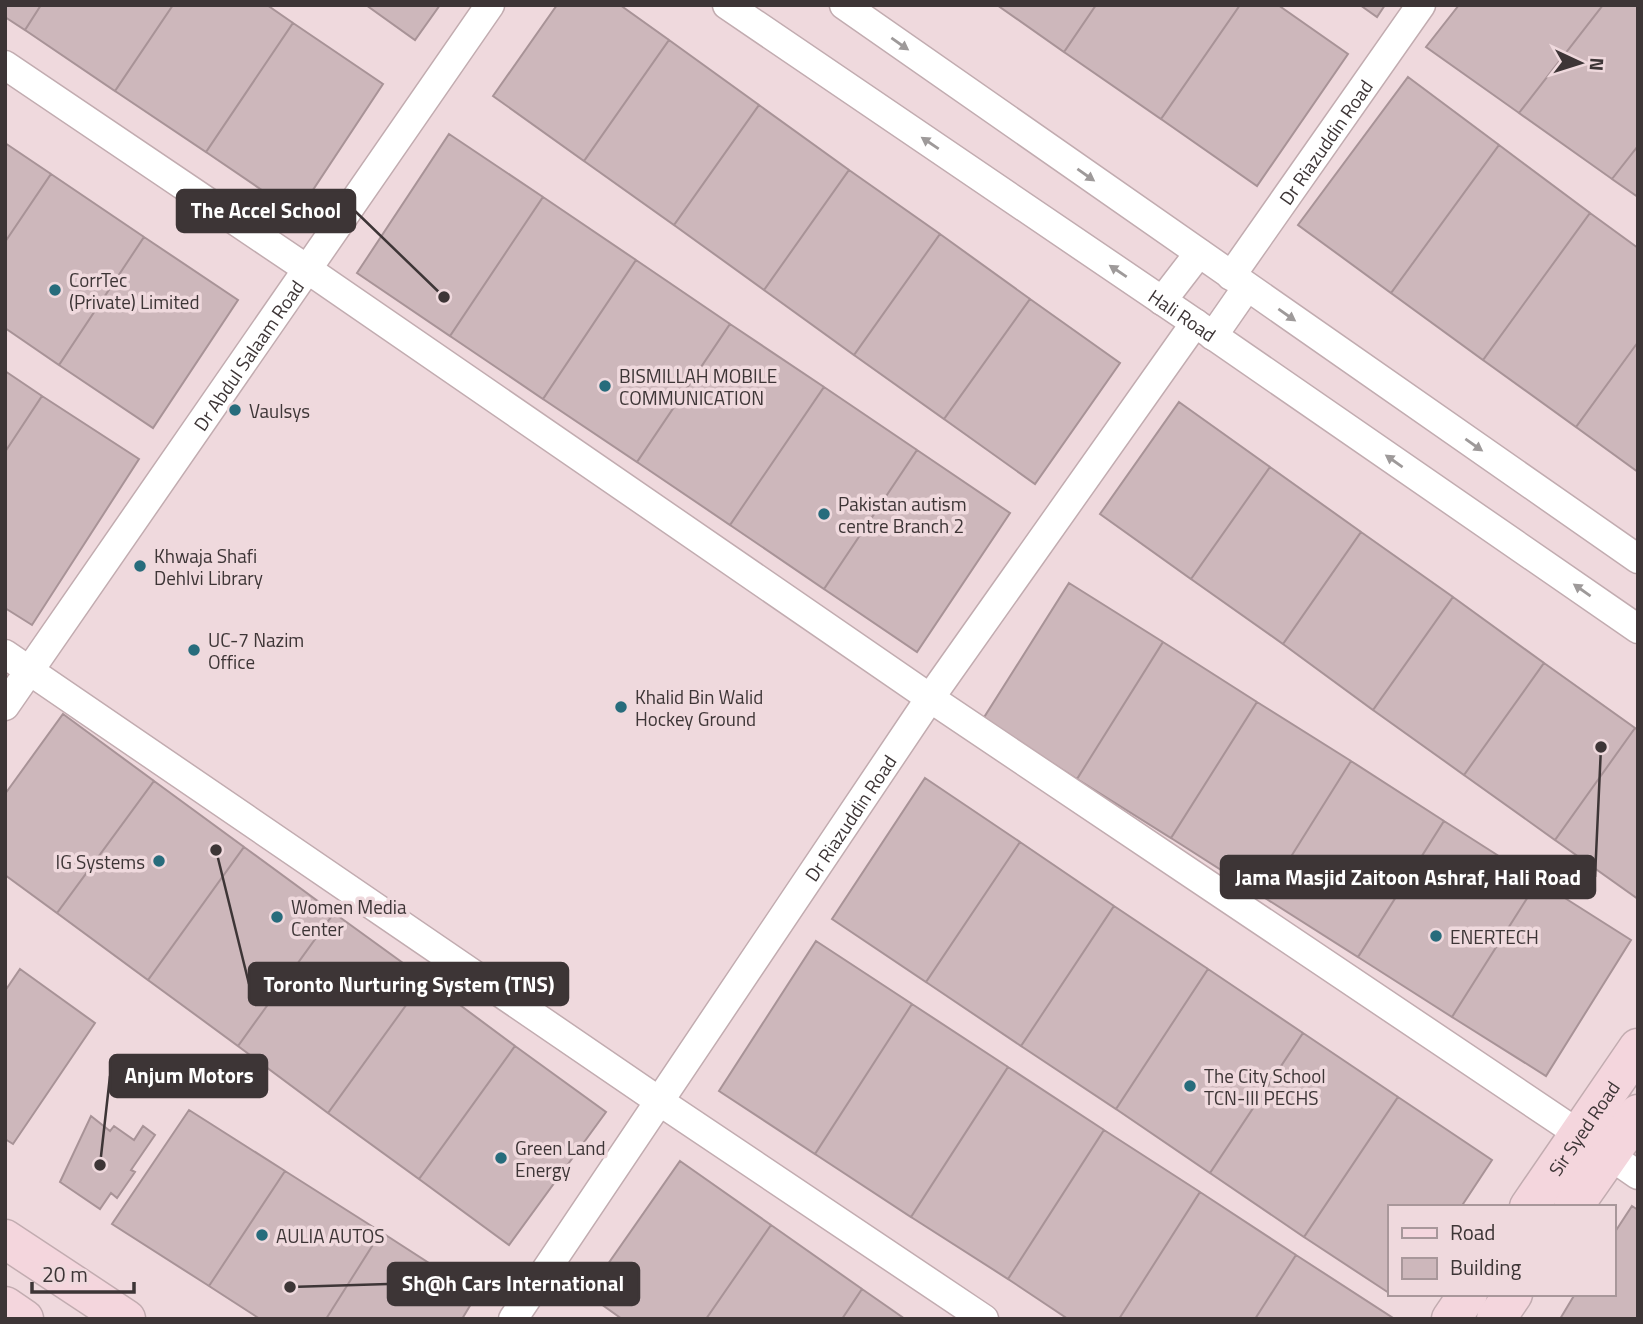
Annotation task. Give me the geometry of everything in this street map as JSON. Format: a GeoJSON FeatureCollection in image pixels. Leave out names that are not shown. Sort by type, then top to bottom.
{"type":"FeatureCollection","features":[{"type":"Feature","properties":{"kind":"main road","name":"Sir Syed Road"},"geometry":{"type":"LineString","coordinates":[[1532,1205],[1608,1155],[1638,1048]]}},
{"type":"Feature","properties":{"kind":"main road","name":"Sir Syed Road"},"geometry":{"type":"LineString","coordinates":[[1574,1205],[1638,1114]]}},
{"type":"Feature","properties":{"kind":"main road"},"geometry":{"type":"LineString","coordinates":[[5,1239],[126,1319]]}},
{"type":"Feature","properties":{"kind":"main road"},"geometry":{"type":"LineString","coordinates":[[1451,1319],[1467,1296]]}},
{"type":"Feature","properties":{"kind":"main road"},"geometry":{"type":"LineString","coordinates":[[1496,1319],[1512,1296]]}},
{"type":"Feature","properties":{"kind":"main road"},"geometry":{"type":"LineString","coordinates":[[5,1306],[24,1319]]}},
{"type":"Feature","properties":{"kind":"street","name":"Dr Abdul Salaam Road"},"geometry":{"type":"LineString","coordinates":[[5,706],[490,5]]}},
{"type":"Feature","properties":{"kind":"street","name":"Hali Road"},"geometry":{"type":"LineString","coordinates":[[727,5],[1638,629]]}},
{"type":"Feature","properties":{"kind":"street"},"geometry":{"type":"LineString","coordinates":[[844,5],[1638,559]]}},
{"type":"Feature","properties":{"kind":"street","name":"Dr Riazuddin Road"},"geometry":{"type":"LineString","coordinates":[[513,1319],[930,698],[1239,281],[1421,5]]}},
{"type":"Feature","properties":{"kind":"street"},"geometry":{"type":"LineString","coordinates":[[5,65],[307,269],[930,698],[1608,1155]]}},
{"type":"Feature","properties":{"kind":"street"},"geometry":{"type":"LineString","coordinates":[[1162,301],[1199,253]]}},
{"type":"Feature","properties":{"kind":"street"},"geometry":{"type":"LineString","coordinates":[[5,654],[659,1101],[984,1319]]}},
{"type":"Feature","properties":{"kind":"building"},"geometry":{"type":"Polygon","coordinates":[[[5,5],[41,5],[25,30],[5,17],[5,5]]]}},
{"type":"Feature","properties":{"kind":"building"},"geometry":{"type":"Polygon","coordinates":[[[41,5],[173,5],[115,91],[25,30],[41,5]]]}},
{"type":"Feature","properties":{"kind":"building"},"geometry":{"type":"Polygon","coordinates":[[[173,5],[267,5],[293,23],[206,152],[115,91],[173,5]]]}},
{"type":"Feature","properties":{"kind":"building"},"geometry":{"type":"Polygon","coordinates":[[[366,5],[440,5],[415,40],[366,5]]]}},
{"type":"Feature","properties":{"kind":"building"},"geometry":{"type":"Polygon","coordinates":[[[557,5],[620,5],[669,40],[584,161],[493,96],[557,5]]]}},
{"type":"Feature","properties":{"kind":"building"},"geometry":{"type":"Polygon","coordinates":[[[997,5],[1096,5],[1064,52],[997,5]]]}},
{"type":"Feature","properties":{"kind":"building"},"geometry":{"type":"Polygon","coordinates":[[[1096,5],[1240,5],[1161,119],[1064,52],[1096,5]]]}},
{"type":"Feature","properties":{"kind":"building"},"geometry":{"type":"Polygon","coordinates":[[[1240,5],[1278,5],[1348,54],[1257,186],[1161,119],[1240,5]]]}},
{"type":"Feature","properties":{"kind":"building"},"geometry":{"type":"Polygon","coordinates":[[[1360,5],[1385,5],[1377,17],[1360,5]]]}},
{"type":"Feature","properties":{"kind":"building"},"geometry":{"type":"Polygon","coordinates":[[[1459,5],[1603,5],[1519,113],[1426,47],[1459,5]]]}},
{"type":"Feature","properties":{"kind":"building"},"geometry":{"type":"Polygon","coordinates":[[[1603,5],[1638,5],[1638,146],[1612,179],[1519,113],[1603,5]]]}},
{"type":"Feature","properties":{"kind":"building"},"geometry":{"type":"Polygon","coordinates":[[[293,23],[383,84],[297,214],[206,152],[293,23]]]}},
{"type":"Feature","properties":{"kind":"building"},"geometry":{"type":"Polygon","coordinates":[[[669,40],[759,105],[674,225],[584,161],[669,40]]]}},
{"type":"Feature","properties":{"kind":"building"},"geometry":{"type":"Polygon","coordinates":[[[1408,77],[1499,145],[1391,293],[1298,225],[1408,77]]]}},
{"type":"Feature","properties":{"kind":"building"},"geometry":{"type":"Polygon","coordinates":[[[759,105],[849,170],[764,290],[674,225],[759,105]]]}},
{"type":"Feature","properties":{"kind":"building"},"geometry":{"type":"Polygon","coordinates":[[[449,134],[543,197],[450,336],[357,273],[449,134]]]}},
{"type":"Feature","properties":{"kind":"building"},"geometry":{"type":"Polygon","coordinates":[[[5,143],[51,174],[5,242],[5,143]]]}},
{"type":"Feature","properties":{"kind":"building"},"geometry":{"type":"Polygon","coordinates":[[[1499,145],[1590,213],[1483,360],[1391,293],[1499,145]]]}},
{"type":"Feature","properties":{"kind":"building"},"geometry":{"type":"Polygon","coordinates":[[[1638,146],[1638,197],[1612,179],[1638,146]]]}},
{"type":"Feature","properties":{"kind":"building"},"geometry":{"type":"Polygon","coordinates":[[[849,170],[940,234],[854,355],[764,290],[849,170]]]}},
{"type":"Feature","properties":{"kind":"building"},"geometry":{"type":"Polygon","coordinates":[[[51,174],[144,237],[59,365],[5,328],[5,242],[51,174]]]}},
{"type":"Feature","properties":{"kind":"building"},"geometry":{"type":"Polygon","coordinates":[[[543,197],[636,260],[543,399],[450,336],[543,197]]]}},
{"type":"Feature","properties":{"kind":"building"},"geometry":{"type":"Polygon","coordinates":[[[1590,213],[1638,248],[1638,342],[1576,427],[1483,360],[1590,213]]]}},
{"type":"Feature","properties":{"kind":"building"},"geometry":{"type":"Polygon","coordinates":[[[940,234],[1030,299],[944,419],[854,355],[940,234]]]}},
{"type":"Feature","properties":{"kind":"building"},"geometry":{"type":"Polygon","coordinates":[[[144,237],[238,300],[153,428],[59,365],[144,237]]]}},
{"type":"Feature","properties":{"kind":"building"},"geometry":{"type":"Polygon","coordinates":[[[636,260],[730,324],[637,462],[543,399],[636,260]]]}},
{"type":"Feature","properties":{"kind":"building"},"geometry":{"type":"Polygon","coordinates":[[[1030,299],[1120,363],[1035,484],[944,419],[1030,299]]]}},
{"type":"Feature","properties":{"kind":"building"},"geometry":{"type":"Polygon","coordinates":[[[730,324],[824,387],[730,525],[637,462],[730,324]]]}},
{"type":"Feature","properties":{"kind":"building"},"geometry":{"type":"Polygon","coordinates":[[[1638,342],[1638,472],[1576,427],[1638,342]]]}},
{"type":"Feature","properties":{"kind":"building"},"geometry":{"type":"Polygon","coordinates":[[[5,371],[42,396],[5,452],[5,371]]]}},
{"type":"Feature","properties":{"kind":"building"},"geometry":{"type":"Polygon","coordinates":[[[824,387],[917,450],[824,589],[730,525],[824,387]]]}},
{"type":"Feature","properties":{"kind":"building"},"geometry":{"type":"Polygon","coordinates":[[[42,396],[139,459],[32,625],[5,608],[5,452],[42,396]]]}},
{"type":"Feature","properties":{"kind":"building"},"geometry":{"type":"Polygon","coordinates":[[[1179,402],[1270,467],[1191,579],[1100,514],[1179,402]]]}},
{"type":"Feature","properties":{"kind":"building"},"geometry":{"type":"Polygon","coordinates":[[[917,450],[1010,513],[917,652],[824,589],[917,450]]]}},
{"type":"Feature","properties":{"kind":"building"},"geometry":{"type":"Polygon","coordinates":[[[1270,467],[1361,532],[1283,644],[1191,579],[1270,467]]]}},
{"type":"Feature","properties":{"kind":"building"},"geometry":{"type":"Polygon","coordinates":[[[1361,532],[1453,597],[1373,710],[1283,644],[1361,532]]]}},
{"type":"Feature","properties":{"kind":"building"},"geometry":{"type":"Polygon","coordinates":[[[1069,583],[1163,642],[1077,779],[983,719],[1069,583]]]}},
{"type":"Feature","properties":{"kind":"building"},"geometry":{"type":"Polygon","coordinates":[[[1453,597],[1544,663],[1464,775],[1373,710],[1453,597]]]}},
{"type":"Feature","properties":{"kind":"building"},"geometry":{"type":"Polygon","coordinates":[[[1163,642],[1257,702],[1171,838],[1077,779],[1163,642]]]}},
{"type":"Feature","properties":{"kind":"building"},"geometry":{"type":"Polygon","coordinates":[[[1544,663],[1635,728],[1555,840],[1464,775],[1544,663]]]}},
{"type":"Feature","properties":{"kind":"building"},"geometry":{"type":"Polygon","coordinates":[[[1257,702],[1351,761],[1265,898],[1171,838],[1257,702]]]}},
{"type":"Feature","properties":{"kind":"building"},"geometry":{"type":"Polygon","coordinates":[[[63,714],[154,781],[57,913],[5,875],[5,794],[63,714]]]}},
{"type":"Feature","properties":{"kind":"building"},"geometry":{"type":"Polygon","coordinates":[[[1635,728],[1638,730],[1638,899],[1555,840],[1635,728]]]}},
{"type":"Feature","properties":{"kind":"building"},"geometry":{"type":"Polygon","coordinates":[[[1351,761],[1444,821],[1358,957],[1265,898],[1351,761]]]}},
{"type":"Feature","properties":{"kind":"building"},"geometry":{"type":"Polygon","coordinates":[[[925,778],[1020,842],[926,982],[832,919],[925,778]]]}},
{"type":"Feature","properties":{"kind":"building"},"geometry":{"type":"Polygon","coordinates":[[[154,781],[244,847],[148,980],[57,913],[154,781]]]}},
{"type":"Feature","properties":{"kind":"building"},"geometry":{"type":"Polygon","coordinates":[[[1444,821],[1538,881],[1452,1017],[1358,957],[1444,821]]]}},
{"type":"Feature","properties":{"kind":"building"},"geometry":{"type":"Polygon","coordinates":[[[1020,842],[1114,906],[1021,1046],[926,982],[1020,842]]]}},
{"type":"Feature","properties":{"kind":"building"},"geometry":{"type":"Polygon","coordinates":[[[244,847],[334,913],[238,1046],[148,980],[244,847]]]}},
{"type":"Feature","properties":{"kind":"building"},"geometry":{"type":"Polygon","coordinates":[[[1538,881],[1631,940],[1546,1076],[1452,1017],[1538,881]]]}},
{"type":"Feature","properties":{"kind":"building"},"geometry":{"type":"Polygon","coordinates":[[[1114,906],[1208,969],[1116,1109],[1021,1046],[1114,906]]]}},
{"type":"Feature","properties":{"kind":"building"},"geometry":{"type":"Polygon","coordinates":[[[334,913],[425,979],[328,1113],[238,1046],[334,913]]]}},
{"type":"Feature","properties":{"kind":"building"},"geometry":{"type":"Polygon","coordinates":[[[816,941],[912,1004],[815,1154],[719,1091],[816,941]]]}},
{"type":"Feature","properties":{"kind":"building"},"geometry":{"type":"Polygon","coordinates":[[[20,969],[95,1023],[13,1144],[5,1139],[5,991],[20,969]]]}},
{"type":"Feature","properties":{"kind":"building"},"geometry":{"type":"Polygon","coordinates":[[[1208,969],[1303,1033],[1210,1173],[1116,1109],[1208,969]]]}},
{"type":"Feature","properties":{"kind":"building"},"geometry":{"type":"Polygon","coordinates":[[[425,979],[515,1046],[419,1179],[328,1113],[425,979]]]}},
{"type":"Feature","properties":{"kind":"building"},"geometry":{"type":"Polygon","coordinates":[[[912,1004],[1008,1067],[911,1217],[815,1154],[912,1004]]]}},
{"type":"Feature","properties":{"kind":"building"},"geometry":{"type":"Polygon","coordinates":[[[1303,1033],[1398,1097],[1304,1237],[1210,1173],[1303,1033]]]}},
{"type":"Feature","properties":{"kind":"building"},"geometry":{"type":"Polygon","coordinates":[[[515,1046],[606,1112],[509,1245],[419,1179],[515,1046]]]}},
{"type":"Feature","properties":{"kind":"building"},"geometry":{"type":"Polygon","coordinates":[[[1008,1067],[1104,1130],[1008,1279],[911,1217],[1008,1067]]]}},
{"type":"Feature","properties":{"kind":"building"},"geometry":{"type":"Polygon","coordinates":[[[1398,1097],[1492,1160],[1462,1205],[1388,1205],[1388,1292],[1304,1237],[1398,1097]]]}},
{"type":"Feature","properties":{"kind":"building"},"geometry":{"type":"Polygon","coordinates":[[[189,1110],[285,1171],[209,1286],[112,1224],[189,1110]]]}},
{"type":"Feature","properties":{"kind":"building"},"geometry":{"type":"Polygon","coordinates":[[[91,1116],[110,1131],[114,1126],[134,1140],[143,1126],[155,1135],[131,1170],[135,1172],[117,1198],[111,1193],[100,1209],[60,1182],[91,1116]]]}},
{"type":"Feature","properties":{"kind":"building"},"geometry":{"type":"Polygon","coordinates":[[[1104,1130],[1200,1192],[1119,1319],[1068,1319],[1008,1279],[1104,1130]]]}},
{"type":"Feature","properties":{"kind":"building"},"geometry":{"type":"Polygon","coordinates":[[[680,1161],[771,1225],[706,1319],[622,1319],[587,1294],[680,1161]]]}},
{"type":"Feature","properties":{"kind":"building"},"geometry":{"type":"Polygon","coordinates":[[[285,1171],[381,1232],[326,1319],[260,1319],[209,1286],[285,1171]]]}},
{"type":"Feature","properties":{"kind":"building"},"geometry":{"type":"Polygon","coordinates":[[[1200,1192],[1296,1255],[1255,1319],[1119,1319],[1200,1192]]]}},
{"type":"Feature","properties":{"kind":"building"},"geometry":{"type":"Polygon","coordinates":[[[1632,1206],[1638,1210],[1638,1319],[1560,1319],[1574,1296],[1615,1296],[1615,1232],[1632,1206]]]}},
{"type":"Feature","properties":{"kind":"building"},"geometry":{"type":"Polygon","coordinates":[[[771,1225],[862,1289],[842,1319],[706,1319],[771,1225]]]}},
{"type":"Feature","properties":{"kind":"building"},"geometry":{"type":"Polygon","coordinates":[[[381,1232],[477,1294],[462,1319],[326,1319],[381,1232]]]}},
{"type":"Feature","properties":{"kind":"building"},"geometry":{"type":"Polygon","coordinates":[[[1296,1255],[1393,1318],[1255,1319],[1296,1255]]]}},
{"type":"Feature","properties":{"kind":"building"},"geometry":{"type":"Polygon","coordinates":[[[862,1289],[905,1319],[842,1319],[862,1289]]]}},
{"type":"Feature","properties":{"kind":"place","name":"CorrTec (Private) Limited"},"geometry":{"type":"Point","coordinates":[55,290]}},
{"type":"Feature","properties":{"kind":"place","name":"The Accel School"},"geometry":{"type":"Point","coordinates":[444,297]}},
{"type":"Feature","properties":{"kind":"place","name":"BISMILLAH MOBILE COMMUNICATION"},"geometry":{"type":"Point","coordinates":[605,386]}},
{"type":"Feature","properties":{"kind":"place","name":"Vaulsys"},"geometry":{"type":"Point","coordinates":[235,410]}},
{"type":"Feature","properties":{"kind":"place","name":"Pakistan autism centre Branch 2"},"geometry":{"type":"Point","coordinates":[824,514]}},
{"type":"Feature","properties":{"kind":"place","name":"Khwaja Shafi Dehlvi Library"},"geometry":{"type":"Point","coordinates":[140,566]}},
{"type":"Feature","properties":{"kind":"place","name":"UC-7 Nazim Office"},"geometry":{"type":"Point","coordinates":[194,650]}},
{"type":"Feature","properties":{"kind":"place","name":"Khalid Bin Walid Hockey Ground"},"geometry":{"type":"Point","coordinates":[621,707]}},
{"type":"Feature","properties":{"kind":"place","name":"Jama Masjid Zaitoon Ashraf, Hali Road"},"geometry":{"type":"Point","coordinates":[1601,747]}},
{"type":"Feature","properties":{"kind":"place","name":"Toronto Nurturing System (TNS)"},"geometry":{"type":"Point","coordinates":[216,850]}},
{"type":"Feature","properties":{"kind":"place","name":"IG Systems"},"geometry":{"type":"Point","coordinates":[159,861]}},
{"type":"Feature","properties":{"kind":"place","name":"Women Media Center"},"geometry":{"type":"Point","coordinates":[277,917]}},
{"type":"Feature","properties":{"kind":"place","name":"ENERTECH"},"geometry":{"type":"Point","coordinates":[1436,936]}},
{"type":"Feature","properties":{"kind":"place","name":"The City School TCN-III PECHS"},"geometry":{"type":"Point","coordinates":[1190,1086]}},
{"type":"Feature","properties":{"kind":"place","name":"Green Land Energy"},"geometry":{"type":"Point","coordinates":[501,1158]}},
{"type":"Feature","properties":{"kind":"place","name":"Anjum Motors"},"geometry":{"type":"Point","coordinates":[100,1165]}},
{"type":"Feature","properties":{"kind":"place","name":"AULIA AUTOS"},"geometry":{"type":"Point","coordinates":[262,1235]}},
{"type":"Feature","properties":{"kind":"place","name":"Sh@h Cars International"},"geometry":{"type":"Point","coordinates":[290,1287]}}]}
